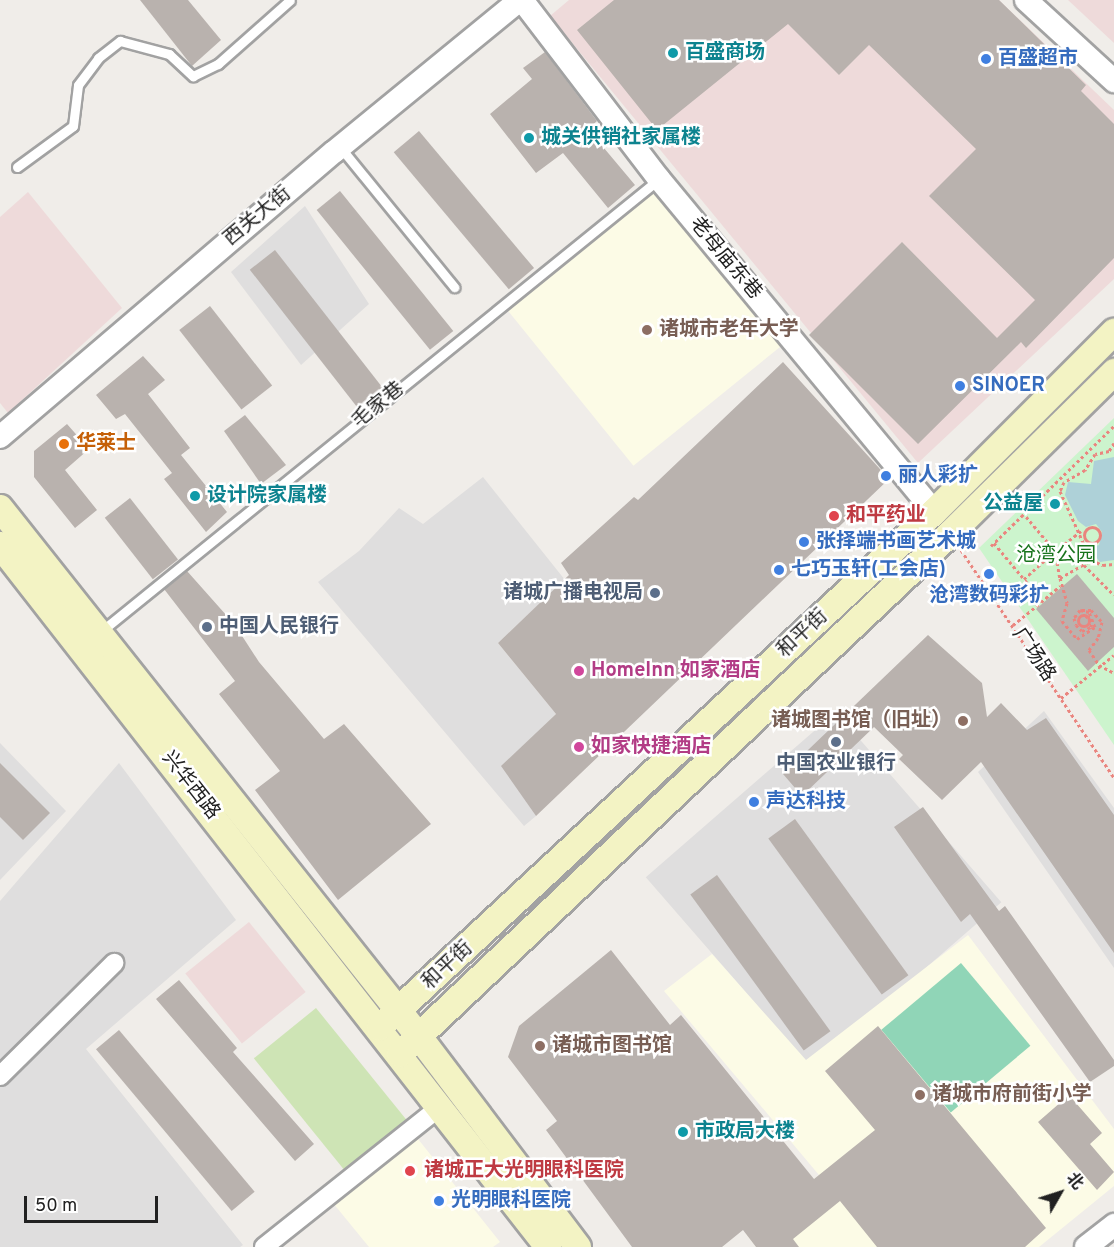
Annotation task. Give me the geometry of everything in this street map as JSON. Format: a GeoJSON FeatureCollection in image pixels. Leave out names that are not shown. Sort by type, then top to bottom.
{"type":"FeatureCollection","features":[{"type":"Feature","properties":{"kind":"main road","name":"和平街"},"geometry":{"type":"LineString","coordinates":[[389,1020],[934,512],[1114,332]]}},
{"type":"Feature","properties":{"kind":"main road","name":"和平街"},"geometry":{"type":"LineString","coordinates":[[400,1054],[420,1038],[950,534],[1114,372]]}},
{"type":"Feature","properties":{"kind":"main road"},"geometry":{"type":"LineString","coordinates":[[0,508],[99,633],[389,1020],[400,1054],[548,1247]]}},
{"type":"Feature","properties":{"kind":"main road","name":"兴华西路"},"geometry":{"type":"LineString","coordinates":[[0,545],[389,1020]]}},
{"type":"Feature","properties":{"kind":"main road"},"geometry":{"type":"LineString","coordinates":[[389,1020],[420,1038],[578,1247]]}},
{"type":"Feature","properties":{"kind":"street","name":"西关大街"},"geometry":{"type":"LineString","coordinates":[[0,437],[340,147],[521,0]]}},
{"type":"Feature","properties":{"kind":"street","name":"老母庙东巷"},"geometry":{"type":"LineString","coordinates":[[521,0],[659,179],[934,512]]}},
{"type":"Feature","properties":{"kind":"street"},"geometry":{"type":"LineString","coordinates":[[1026,0],[1114,81]]}},
{"type":"Feature","properties":{"kind":"street"},"geometry":{"type":"LineString","coordinates":[[0,1076],[114,963]]}},
{"type":"Feature","properties":{"kind":"street"},"geometry":{"type":"LineString","coordinates":[[264,1247],[441,1106]]}},
{"type":"Feature","properties":{"kind":"street"},"geometry":{"type":"LineString","coordinates":[[1086,1247],[1114,1225]]}},
{"type":"Feature","properties":{"kind":"lane"},"geometry":{"type":"LineString","coordinates":[[17,167],[73,126],[78,85],[98,58],[120,40],[169,54],[193,76],[218,64],[290,0]]}},
{"type":"Feature","properties":{"kind":"lane"},"geometry":{"type":"LineString","coordinates":[[340,147],[454,287]]}},
{"type":"Feature","properties":{"kind":"lane","name":"毛家巷"},"geometry":{"type":"LineString","coordinates":[[99,633],[659,179]]}},
{"type":"Feature","properties":{"kind":"path"},"geometry":{"type":"LineString","coordinates":[[991,546],[1114,426]]}},
{"type":"Feature","properties":{"kind":"path"},"geometry":{"type":"LineString","coordinates":[[1091,560],[1081,530],[1071,518],[1060,491],[1064,482],[1085,470],[1095,454],[1109,451],[1114,443]]}},
{"type":"Feature","properties":{"kind":"path"},"geometry":{"type":"LineString","coordinates":[[1024,514],[1055,551],[1060,586],[1067,603],[1062,621],[1077,639],[1095,627],[1089,612],[1080,610]]}},
{"type":"Feature","properties":{"kind":"path"},"geometry":{"type":"LineString","coordinates":[[1089,527],[1100,533],[1094,544],[1085,539],[1089,527]]}},
{"type":"Feature","properties":{"kind":"path"},"geometry":{"type":"LineString","coordinates":[[1024,579],[1081,530]]}},
{"type":"Feature","properties":{"kind":"path","name":"广场路"},"geometry":{"type":"LineString","coordinates":[[950,534],[1114,778]]}},
{"type":"Feature","properties":{"kind":"path"},"geometry":{"type":"LineString","coordinates":[[994,543],[1041,602]]}},
{"type":"Feature","properties":{"kind":"path"},"geometry":{"type":"LineString","coordinates":[[1060,578],[1091,560],[1103,565],[1114,564]]}},
{"type":"Feature","properties":{"kind":"path"},"geometry":{"type":"LineString","coordinates":[[1083,564],[1114,595]]}},
{"type":"Feature","properties":{"kind":"path"},"geometry":{"type":"LineString","coordinates":[[1013,625],[1060,586]]}},
{"type":"Feature","properties":{"kind":"path"},"geometry":{"type":"LineString","coordinates":[[1080,610],[1074,618],[1082,631],[1091,627],[1092,621],[1086,616]]}},
{"type":"Feature","properties":{"kind":"path"},"geometry":{"type":"LineString","coordinates":[[1080,610],[1091,610],[1102,622],[1101,633],[1089,650],[1102,666],[1114,673]]}},
{"type":"Feature","properties":{"kind":"path"},"geometry":{"type":"LineString","coordinates":[[1061,698],[1114,655]]}},
{"type":"Feature","properties":{"kind":"shaded area"},"geometry":{"type":"Polygon","coordinates":[[[569,0],[999,0],[1114,110],[1114,279],[918,463],[550,16],[569,0]]]}},
{"type":"Feature","properties":{"kind":"shaded area"},"geometry":{"type":"Polygon","coordinates":[[[1068,0],[1114,0],[1114,43],[1068,0]]]}},
{"type":"Feature","properties":{"kind":"shaded area","name":"诸城市老年大学"},"geometry":{"type":"Polygon","coordinates":[[[656,190],[782,345],[633,466],[508,310],[656,190]]]}},
{"type":"Feature","properties":{"kind":"shaded area"},"geometry":{"type":"Polygon","coordinates":[[[28,192],[122,308],[8,413],[0,403],[0,217],[28,192]]]}},
{"type":"Feature","properties":{"kind":"shaded area"},"geometry":{"type":"Polygon","coordinates":[[[305,206],[369,304],[301,365],[231,272],[305,206]]]}},
{"type":"Feature","properties":{"kind":"shaded area"},"geometry":{"type":"Polygon","coordinates":[[[483,477],[565,580],[498,643],[556,714],[502,766],[536,816],[524,826],[318,582],[359,551],[399,508],[423,524],[483,477]]]}},
{"type":"Feature","properties":{"kind":"shaded area"},"geometry":{"type":"Polygon","coordinates":[[[1044,711],[1114,808],[1114,968],[978,772],[1044,711]]]}},
{"type":"Feature","properties":{"kind":"shaded area"},"geometry":{"type":"Polygon","coordinates":[[[836,712],[1001,902],[811,1068],[646,877],[836,712]]]}},
{"type":"Feature","properties":{"kind":"shaded area"},"geometry":{"type":"Polygon","coordinates":[[[0,743],[66,811],[0,880],[0,743]]]}},
{"type":"Feature","properties":{"kind":"shaded area"},"geometry":{"type":"Polygon","coordinates":[[[119,763],[236,920],[86,1049],[243,1245],[240,1247],[0,1247],[0,901],[119,763]]]}},
{"type":"Feature","properties":{"kind":"shaded area"},"geometry":{"type":"Polygon","coordinates":[[[249,922],[306,992],[242,1044],[185,974],[249,922]]]}},
{"type":"Feature","properties":{"kind":"shaded area","name":"诸城市府前街小学"},"geometry":{"type":"Polygon","coordinates":[[[968,935],[1114,1129],[1114,1186],[1039,1247],[756,1247],[746,1234],[819,1175],[664,991],[712,954],[806,1060],[968,935]]]}},
{"type":"Feature","properties":{"kind":"shaded area","name":"诸城正大光明眼科医院"},"geometry":{"type":"Polygon","coordinates":[[[418,1139],[500,1242],[493,1247],[369,1247],[333,1203],[418,1139]]]}},
{"type":"Feature","properties":{"kind":"green space","name":"沧湾公园"},"geometry":{"type":"Polygon","coordinates":[[[1114,418],[1114,745],[979,548],[1114,418]]]}},
{"type":"Feature","properties":{"kind":"green space"},"geometry":{"type":"Polygon","coordinates":[[[961,963],[1030,1046],[951,1113],[881,1030],[961,963]]]}},
{"type":"Feature","properties":{"kind":"green space"},"geometry":{"type":"Polygon","coordinates":[[[316,1008],[407,1121],[345,1171],[254,1058],[316,1008]]]}},
{"type":"Feature","properties":{"kind":"water"},"geometry":{"type":"Polygon","coordinates":[[[1114,457],[1114,560],[1100,562],[1089,548],[1099,545],[1102,532],[1096,524],[1086,527],[1078,521],[1065,495],[1068,482],[1091,484],[1094,461],[1114,457]]]}},
{"type":"Feature","properties":{"kind":"building"},"geometry":{"type":"Polygon","coordinates":[[[140,0],[188,0],[221,40],[192,66],[140,0]]]}},
{"type":"Feature","properties":{"kind":"building"},"geometry":{"type":"Polygon","coordinates":[[[614,0],[999,0],[1086,85],[1081,91],[1114,124],[1114,258],[1026,348],[1021,342],[918,444],[809,335],[902,242],[997,338],[1035,300],[929,196],[976,149],[869,45],[839,75],[788,24],[657,130],[577,30],[614,0]]]}},
{"type":"Feature","properties":{"kind":"building"},"geometry":{"type":"Polygon","coordinates":[[[545,52],[597,121],[588,129],[635,185],[608,208],[563,153],[536,173],[490,114],[532,79],[523,68],[545,52]]]}},
{"type":"Feature","properties":{"kind":"building"},"geometry":{"type":"Polygon","coordinates":[[[419,131],[534,268],[509,289],[394,152],[419,131]]]}},
{"type":"Feature","properties":{"kind":"building"},"geometry":{"type":"Polygon","coordinates":[[[340,191],[453,331],[430,350],[317,210],[340,191]]]}},
{"type":"Feature","properties":{"kind":"building"},"geometry":{"type":"Polygon","coordinates":[[[275,250],[385,390],[359,410],[250,270],[275,250]]]}},
{"type":"Feature","properties":{"kind":"building"},"geometry":{"type":"Polygon","coordinates":[[[210,306],[272,386],[241,410],[179,330],[210,306]]]}},
{"type":"Feature","properties":{"kind":"building"},"geometry":{"type":"Polygon","coordinates":[[[143,356],[165,380],[148,394],[190,448],[181,455],[227,512],[206,532],[164,479],[172,473],[125,414],[116,419],[96,395],[143,356]]]}},
{"type":"Feature","properties":{"kind":"building"},"geometry":{"type":"Polygon","coordinates":[[[783,362],[889,479],[536,816],[501,766],[556,714],[498,643],[569,575],[561,563],[634,497],[638,500],[783,362]]]}},
{"type":"Feature","properties":{"kind":"building"},"geometry":{"type":"Polygon","coordinates":[[[245,415],[286,465],[261,484],[224,431],[245,415]]]}},
{"type":"Feature","properties":{"kind":"building"},"geometry":{"type":"Polygon","coordinates":[[[67,424],[89,449],[65,470],[97,510],[75,528],[34,477],[34,451],[67,424]]]}},
{"type":"Feature","properties":{"kind":"building"},"geometry":{"type":"Polygon","coordinates":[[[130,498],[178,559],[153,579],[105,518],[130,498]]]}},
{"type":"Feature","properties":{"kind":"building"},"geometry":{"type":"Polygon","coordinates":[[[187,571],[235,625],[259,662],[324,739],[344,724],[431,824],[338,900],[255,790],[280,771],[219,694],[235,681],[164,589],[187,571]]]}},
{"type":"Feature","properties":{"kind":"building"},"geometry":{"type":"Polygon","coordinates":[[[1077,574],[1114,618],[1114,647],[1088,671],[1036,609],[1077,574]]]}},
{"type":"Feature","properties":{"kind":"building"},"geometry":{"type":"Polygon","coordinates":[[[928,635],[982,683],[987,717],[1001,703],[1027,730],[1046,718],[1114,815],[1114,953],[981,762],[942,800],[899,759],[903,755],[874,727],[802,796],[783,774],[928,635]]]}},
{"type":"Feature","properties":{"kind":"building"},"geometry":{"type":"Polygon","coordinates":[[[0,763],[50,813],[23,840],[0,817],[0,763]]]}},
{"type":"Feature","properties":{"kind":"building"},"geometry":{"type":"Polygon","coordinates":[[[923,807],[999,911],[1005,906],[1114,1060],[1114,1066],[1090,1082],[970,914],[961,922],[894,827],[923,807]]]}},
{"type":"Feature","properties":{"kind":"building"},"geometry":{"type":"Polygon","coordinates":[[[795,819],[908,975],[882,995],[768,838],[795,819]]]}},
{"type":"Feature","properties":{"kind":"building"},"geometry":{"type":"Polygon","coordinates":[[[717,875],[830,1031],[804,1051],[690,894],[717,875]]]}},
{"type":"Feature","properties":{"kind":"building"},"geometry":{"type":"Polygon","coordinates":[[[611,950],[670,1025],[681,1015],[814,1179],[875,1130],[825,1071],[878,1026],[1046,1228],[1025,1247],[877,1247],[840,1201],[793,1239],[799,1247],[756,1247],[743,1230],[722,1247],[632,1247],[546,1130],[557,1121],[508,1057],[519,1026],[611,950]]]}},
{"type":"Feature","properties":{"kind":"building"},"geometry":{"type":"Polygon","coordinates":[[[179,980],[237,1048],[233,1052],[314,1144],[295,1161],[156,999],[179,980]]]}},
{"type":"Feature","properties":{"kind":"building"},"geometry":{"type":"Polygon","coordinates":[[[119,1030],[255,1192],[232,1211],[96,1049],[119,1030]]]}},
{"type":"Feature","properties":{"kind":"building"},"geometry":{"type":"Polygon","coordinates":[[[1069,1095],[1102,1133],[1090,1144],[1114,1172],[1097,1190],[1038,1122],[1069,1095]]]}},
{"type":"Feature","properties":{"kind":"place","name":"百盛商场"},"geometry":{"type":"Point","coordinates":[673,53]}},
{"type":"Feature","properties":{"kind":"place","name":"百盛超市"},"geometry":{"type":"Point","coordinates":[986,59]}},
{"type":"Feature","properties":{"kind":"place","name":"城关供销社家属楼"},"geometry":{"type":"Point","coordinates":[529,138]}},
{"type":"Feature","properties":{"kind":"place","name":"诸城市老年大学"},"geometry":{"type":"Point","coordinates":[647,330]}},
{"type":"Feature","properties":{"kind":"place","name":"SINOER"},"geometry":{"type":"Point","coordinates":[960,386]}},
{"type":"Feature","properties":{"kind":"place","name":"华莱士"},"geometry":{"type":"Point","coordinates":[64,444]}},
{"type":"Feature","properties":{"kind":"place","name":"丽人彩扩"},"geometry":{"type":"Point","coordinates":[886,476]}},
{"type":"Feature","properties":{"kind":"place","name":"设计院家属楼"},"geometry":{"type":"Point","coordinates":[195,496]}},
{"type":"Feature","properties":{"kind":"place","name":"公益屋"},"geometry":{"type":"Point","coordinates":[1055,504]}},
{"type":"Feature","properties":{"kind":"place","name":"和平药业"},"geometry":{"type":"Point","coordinates":[834,516]}},
{"type":"Feature","properties":{"kind":"place","name":"张择端书画艺术城"},"geometry":{"type":"Point","coordinates":[804,542]}},
{"type":"Feature","properties":{"kind":"place","name":"七巧玉轩(工会店)"},"geometry":{"type":"Point","coordinates":[779,570]}},
{"type":"Feature","properties":{"kind":"place","name":"沧湾数码彩扩"},"geometry":{"type":"Point","coordinates":[989,574]}},
{"type":"Feature","properties":{"kind":"place","name":"诸城广播电视局"},"geometry":{"type":"Point","coordinates":[655,593]}},
{"type":"Feature","properties":{"kind":"place","name":"中国人民银行"},"geometry":{"type":"Point","coordinates":[207,627]}},
{"type":"Feature","properties":{"kind":"place","name":"HomeInn 如家酒店"},"geometry":{"type":"Point","coordinates":[579,671]}},
{"type":"Feature","properties":{"kind":"place","name":"诸城图书馆（旧址）"},"geometry":{"type":"Point","coordinates":[963,721]}},
{"type":"Feature","properties":{"kind":"place","name":"中国农业银行"},"geometry":{"type":"Point","coordinates":[836,742]}},
{"type":"Feature","properties":{"kind":"place","name":"如家快捷酒店"},"geometry":{"type":"Point","coordinates":[579,747]}},
{"type":"Feature","properties":{"kind":"place","name":"声达科技"},"geometry":{"type":"Point","coordinates":[754,802]}},
{"type":"Feature","properties":{"kind":"place","name":"诸城市图书馆"},"geometry":{"type":"Point","coordinates":[540,1046]}},
{"type":"Feature","properties":{"kind":"place","name":"诸城市府前街小学"},"geometry":{"type":"Point","coordinates":[920,1095]}},
{"type":"Feature","properties":{"kind":"place","name":"市政局大楼"},"geometry":{"type":"Point","coordinates":[683,1132]}},
{"type":"Feature","properties":{"kind":"place","name":"诸城正大光明眼科医院"},"geometry":{"type":"Point","coordinates":[410,1171]}},
{"type":"Feature","properties":{"kind":"place","name":"光明眼科医院"},"geometry":{"type":"Point","coordinates":[439,1201]}}]}
